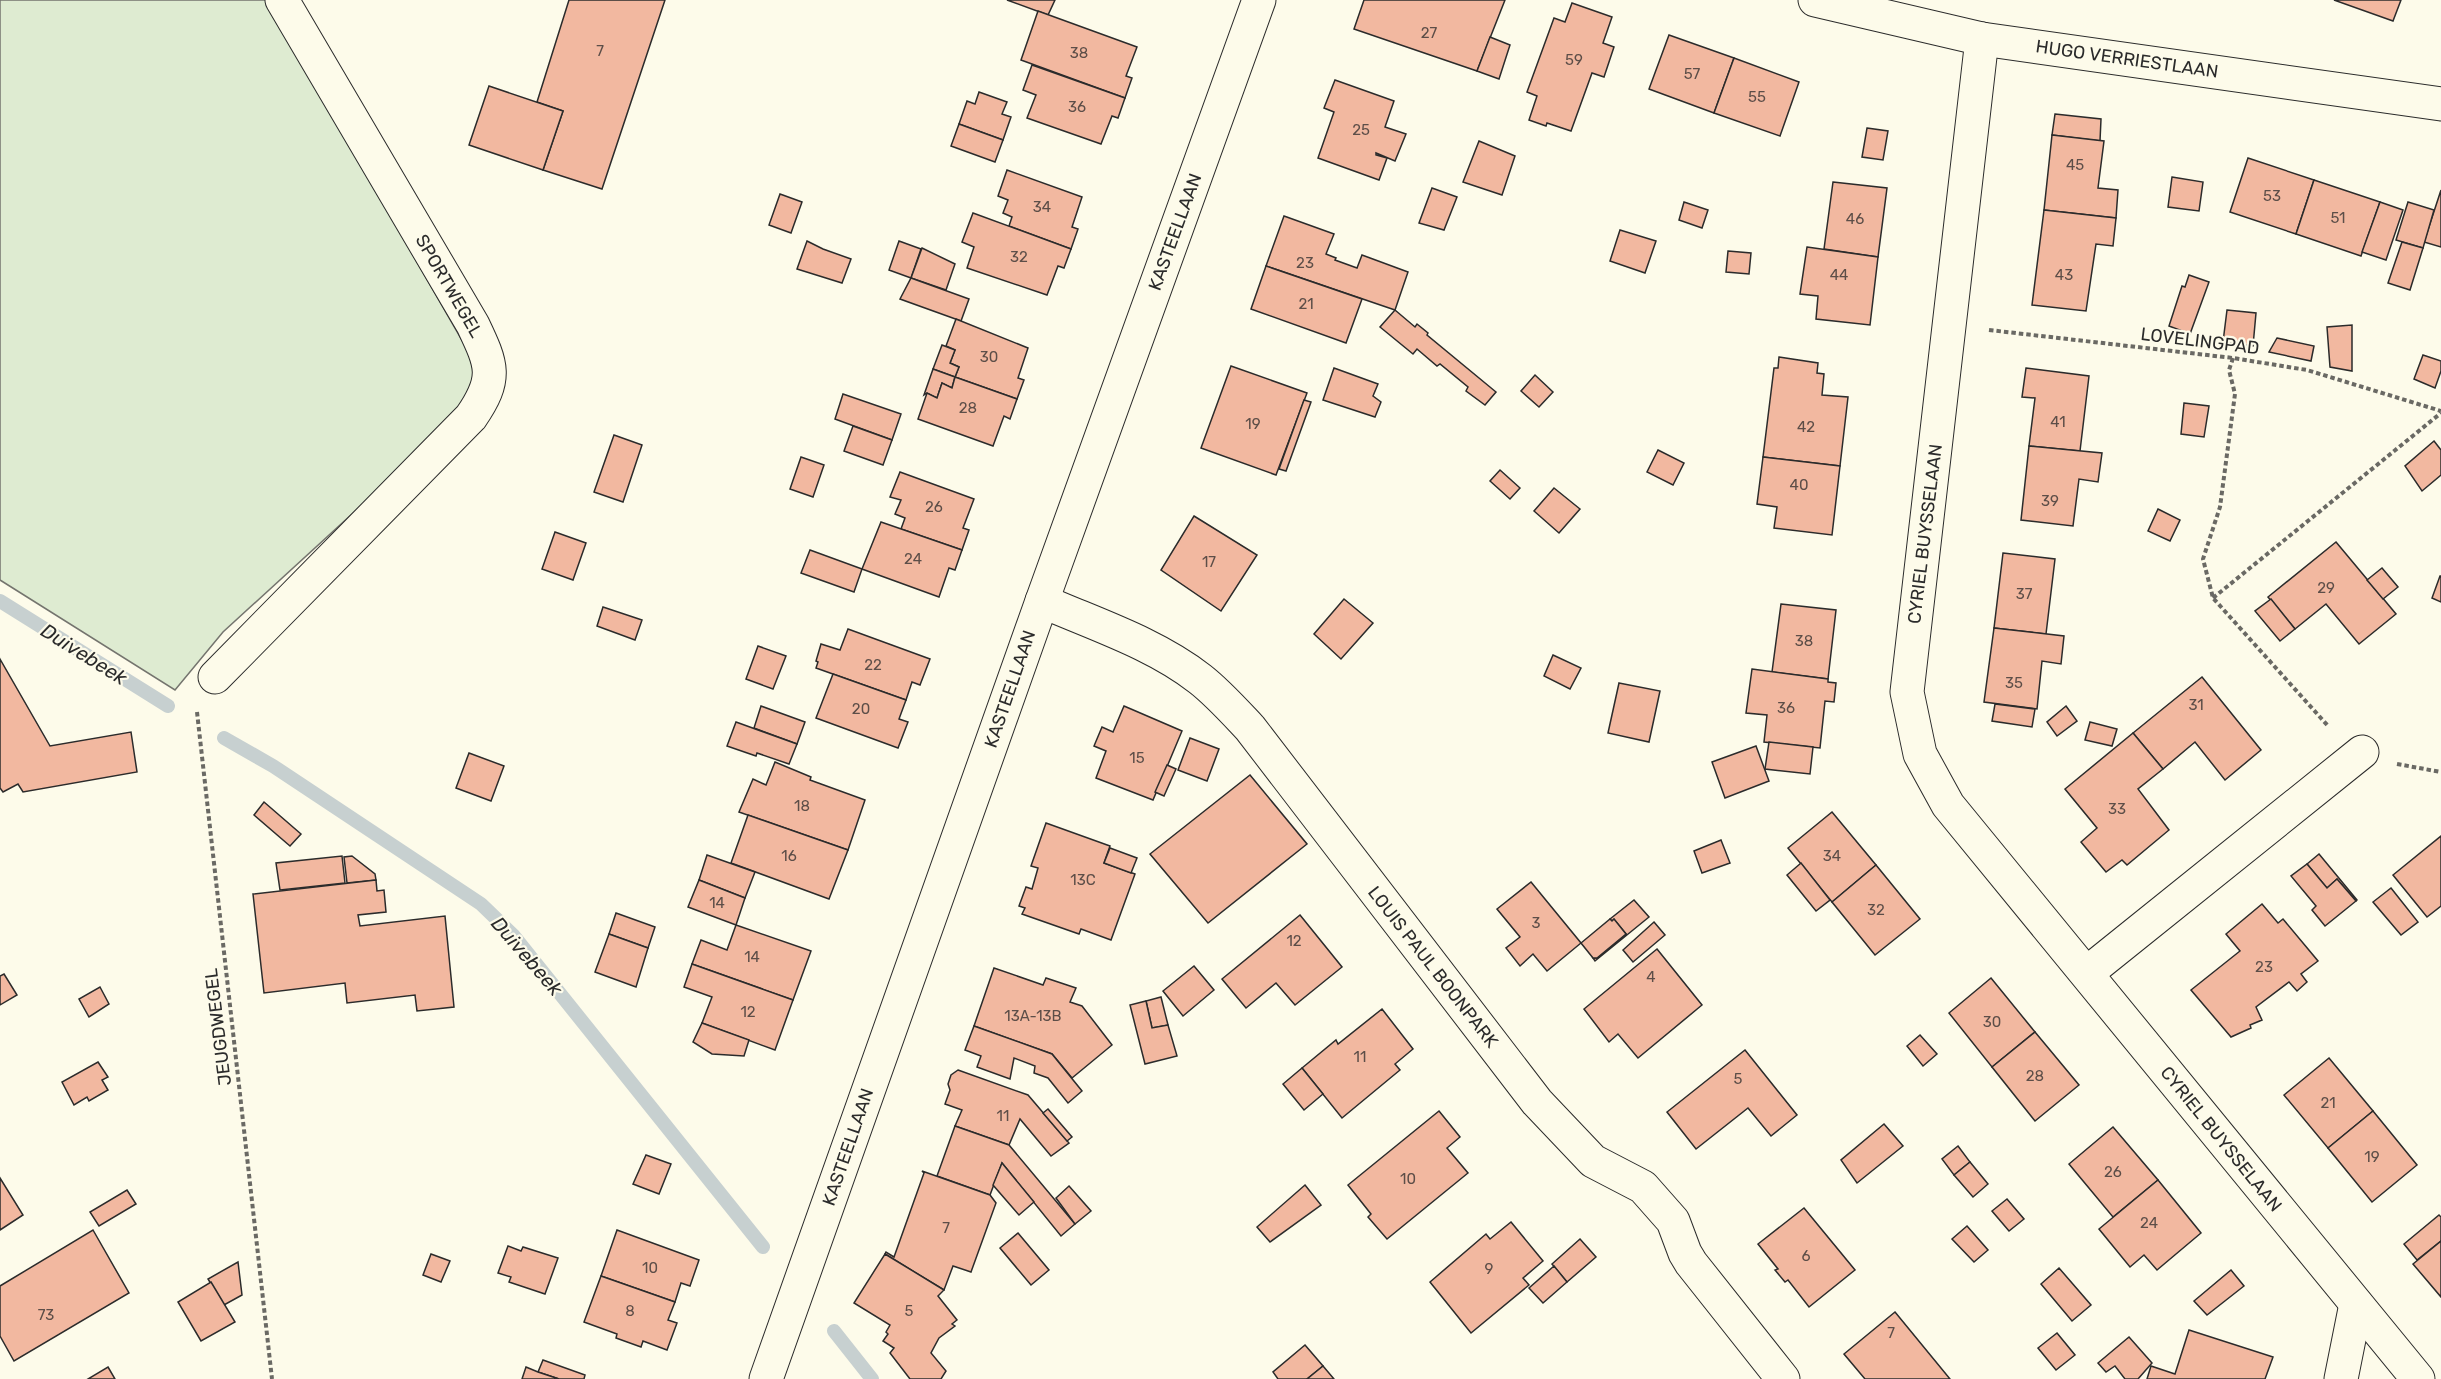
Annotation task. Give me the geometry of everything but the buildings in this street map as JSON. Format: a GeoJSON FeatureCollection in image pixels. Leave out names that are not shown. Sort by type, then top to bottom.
{"type":"FeatureCollection","features":[{"type":"Feature","properties":{"kind":"street","name":"SPORTWEGEL"},"geometry":{"type":"LineString","coordinates":[[215,677],[471,417],[485,396],[490,376],[486,353],[473,325],[282,0]]}},
{"type":"Feature","properties":{"kind":"street","name":"KASTEELLAAN"},"geometry":{"type":"LineString","coordinates":[[766,1379],[1042,601],[1259,0]]}},
{"type":"Feature","properties":{"kind":"street","name":"HUGO VERRIESTLAAN"},"geometry":{"type":"LineString","coordinates":[[1815,0],[1982,39],[2441,104]]}},
{"type":"Feature","properties":{"kind":"street","name":"CYRIEL BUYSSELAAN"},"geometry":{"type":"LineString","coordinates":[[1982,39],[1907,693],[1920,754],[1948,806],[2418,1379]]}},
{"type":"Feature","properties":{"kind":"street","name":"LOUIS PAUL BOONPARK"},"geometry":{"type":"LineString","coordinates":[[1042,601],[1159,653],[1200,679],[1250,728],[1537,1102],[1593,1161],[1643,1187],[1673,1221],[1684,1253],[1783,1379]]}},
{"type":"Feature","properties":{"kind":"street"},"geometry":{"type":"LineString","coordinates":[[2087,973],[2362,752]]}},
{"type":"Feature","properties":{"kind":"street"},"geometry":{"type":"LineString","coordinates":[[2341,1379],[2356,1304]]}},
{"type":"Feature","properties":{"kind":"path","name":"LOVELINGPAD"},"geometry":{"type":"LineString","coordinates":[[1949,326],[2233,358],[2307,370],[2441,412]]}},
{"type":"Feature","properties":{"kind":"path"},"geometry":{"type":"LineString","coordinates":[[2233,358],[2229,370],[2235,394],[2220,507],[2203,559],[2213,598],[2341,740],[2362,752]]}},
{"type":"Feature","properties":{"kind":"path"},"geometry":{"type":"LineString","coordinates":[[2213,598],[2441,412]]}},
{"type":"Feature","properties":{"kind":"path","name":"JEUGDWEGEL"},"geometry":{"type":"LineString","coordinates":[[215,677],[199,700],[196,715],[272,1379]]}},
{"type":"Feature","properties":{"kind":"green space"},"geometry":{"type":"Polygon","coordinates":[[[0,0],[267,0],[468,351],[475,376],[466,402],[445,429],[223,632],[175,690],[0,580],[0,0]]]}},
{"type":"Feature","properties":{"kind":"waterway","name":"Duivebeek"},"geometry":{"type":"LineString","coordinates":[[0,601],[168,706]]}},
{"type":"Feature","properties":{"kind":"waterway","name":"Duivebeek"},"geometry":{"type":"LineString","coordinates":[[224,738],[273,766],[481,904],[513,935],[763,1247]]}},
{"type":"Feature","properties":{"kind":"waterway","name":"Duivebeek"},"geometry":{"type":"LineString","coordinates":[[834,1331],[872,1379]]}}]}
